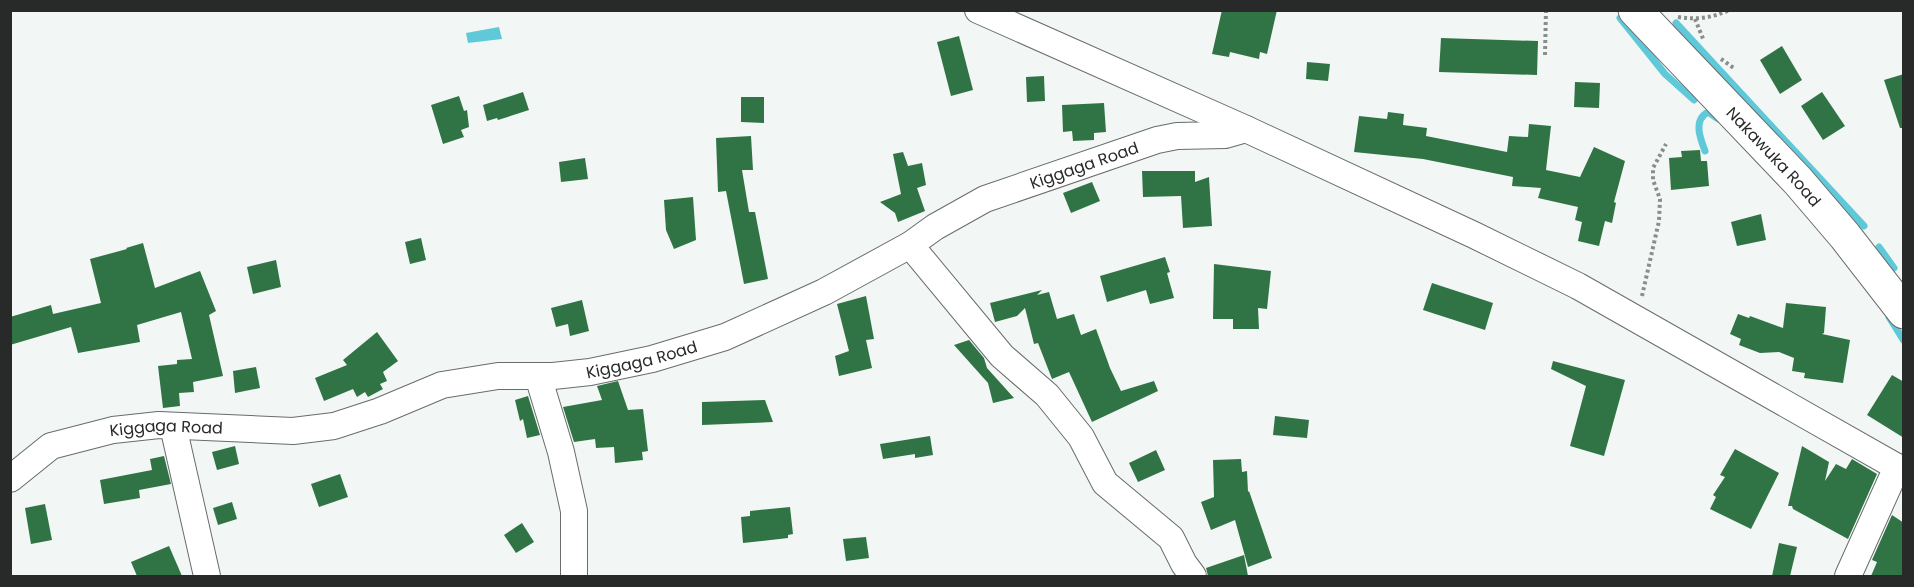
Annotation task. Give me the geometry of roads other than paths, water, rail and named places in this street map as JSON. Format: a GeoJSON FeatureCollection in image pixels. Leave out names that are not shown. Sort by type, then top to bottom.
{"type":"FeatureCollection","features":[{"type":"Feature","properties":{"kind":"main road","name":"Nakawuka Road"},"geometry":{"type":"LineString","coordinates":[[1635,10],[1798,182],[1845,236],[1904,312]]}},
{"type":"Feature","properties":{"kind":"street"},"geometry":{"type":"LineString","coordinates":[[978,10],[1246,129],[1578,286],[1872,451],[1900,469],[1848,576]]}},
{"type":"Feature","properties":{"kind":"street","name":"Kiggaga Road"},"geometry":{"type":"LineString","coordinates":[[10,479],[51,446],[113,430],[173,426],[293,431],[334,426],[380,411],[442,385],[498,376],[580,374],[618,368],[652,359],[725,337],[824,292],[985,199],[1157,140],[1177,136],[1225,135],[1246,129]]}},
{"type":"Feature","properties":{"kind":"street"},"geometry":{"type":"LineString","coordinates":[[910,244],[1002,356],[1047,395],[1081,437],[1105,483],[1171,538],[1193,576]]}},
{"type":"Feature","properties":{"kind":"street"},"geometry":{"type":"LineString","coordinates":[[538,376],[561,452],[574,511],[574,576]]}},
{"type":"Feature","properties":{"kind":"street"},"geometry":{"type":"LineString","coordinates":[[173,426],[207,576]]}},
{"type":"Feature","properties":{"kind":"water"},"geometry":{"type":"Polygon","coordinates":[[[499,27],[502,39],[468,43],[466,33],[499,27]]]}},
{"type":"Feature","properties":{"kind":"waterway"},"geometry":{"type":"LineString","coordinates":[[1620,18],[1665,74],[1694,100]]}},
{"type":"Feature","properties":{"kind":"waterway"},"geometry":{"type":"LineString","coordinates":[[1676,23],[1864,226]]}},
{"type":"Feature","properties":{"kind":"waterway"},"geometry":{"type":"LineString","coordinates":[[1705,151],[1699,130],[1700,120],[1708,112],[1718,119]]}},
{"type":"Feature","properties":{"kind":"waterway"},"geometry":{"type":"LineString","coordinates":[[1879,247],[1894,268]]}},
{"type":"Feature","properties":{"kind":"waterway"},"geometry":{"type":"LineString","coordinates":[[1889,317],[1904,341]]}}]}
